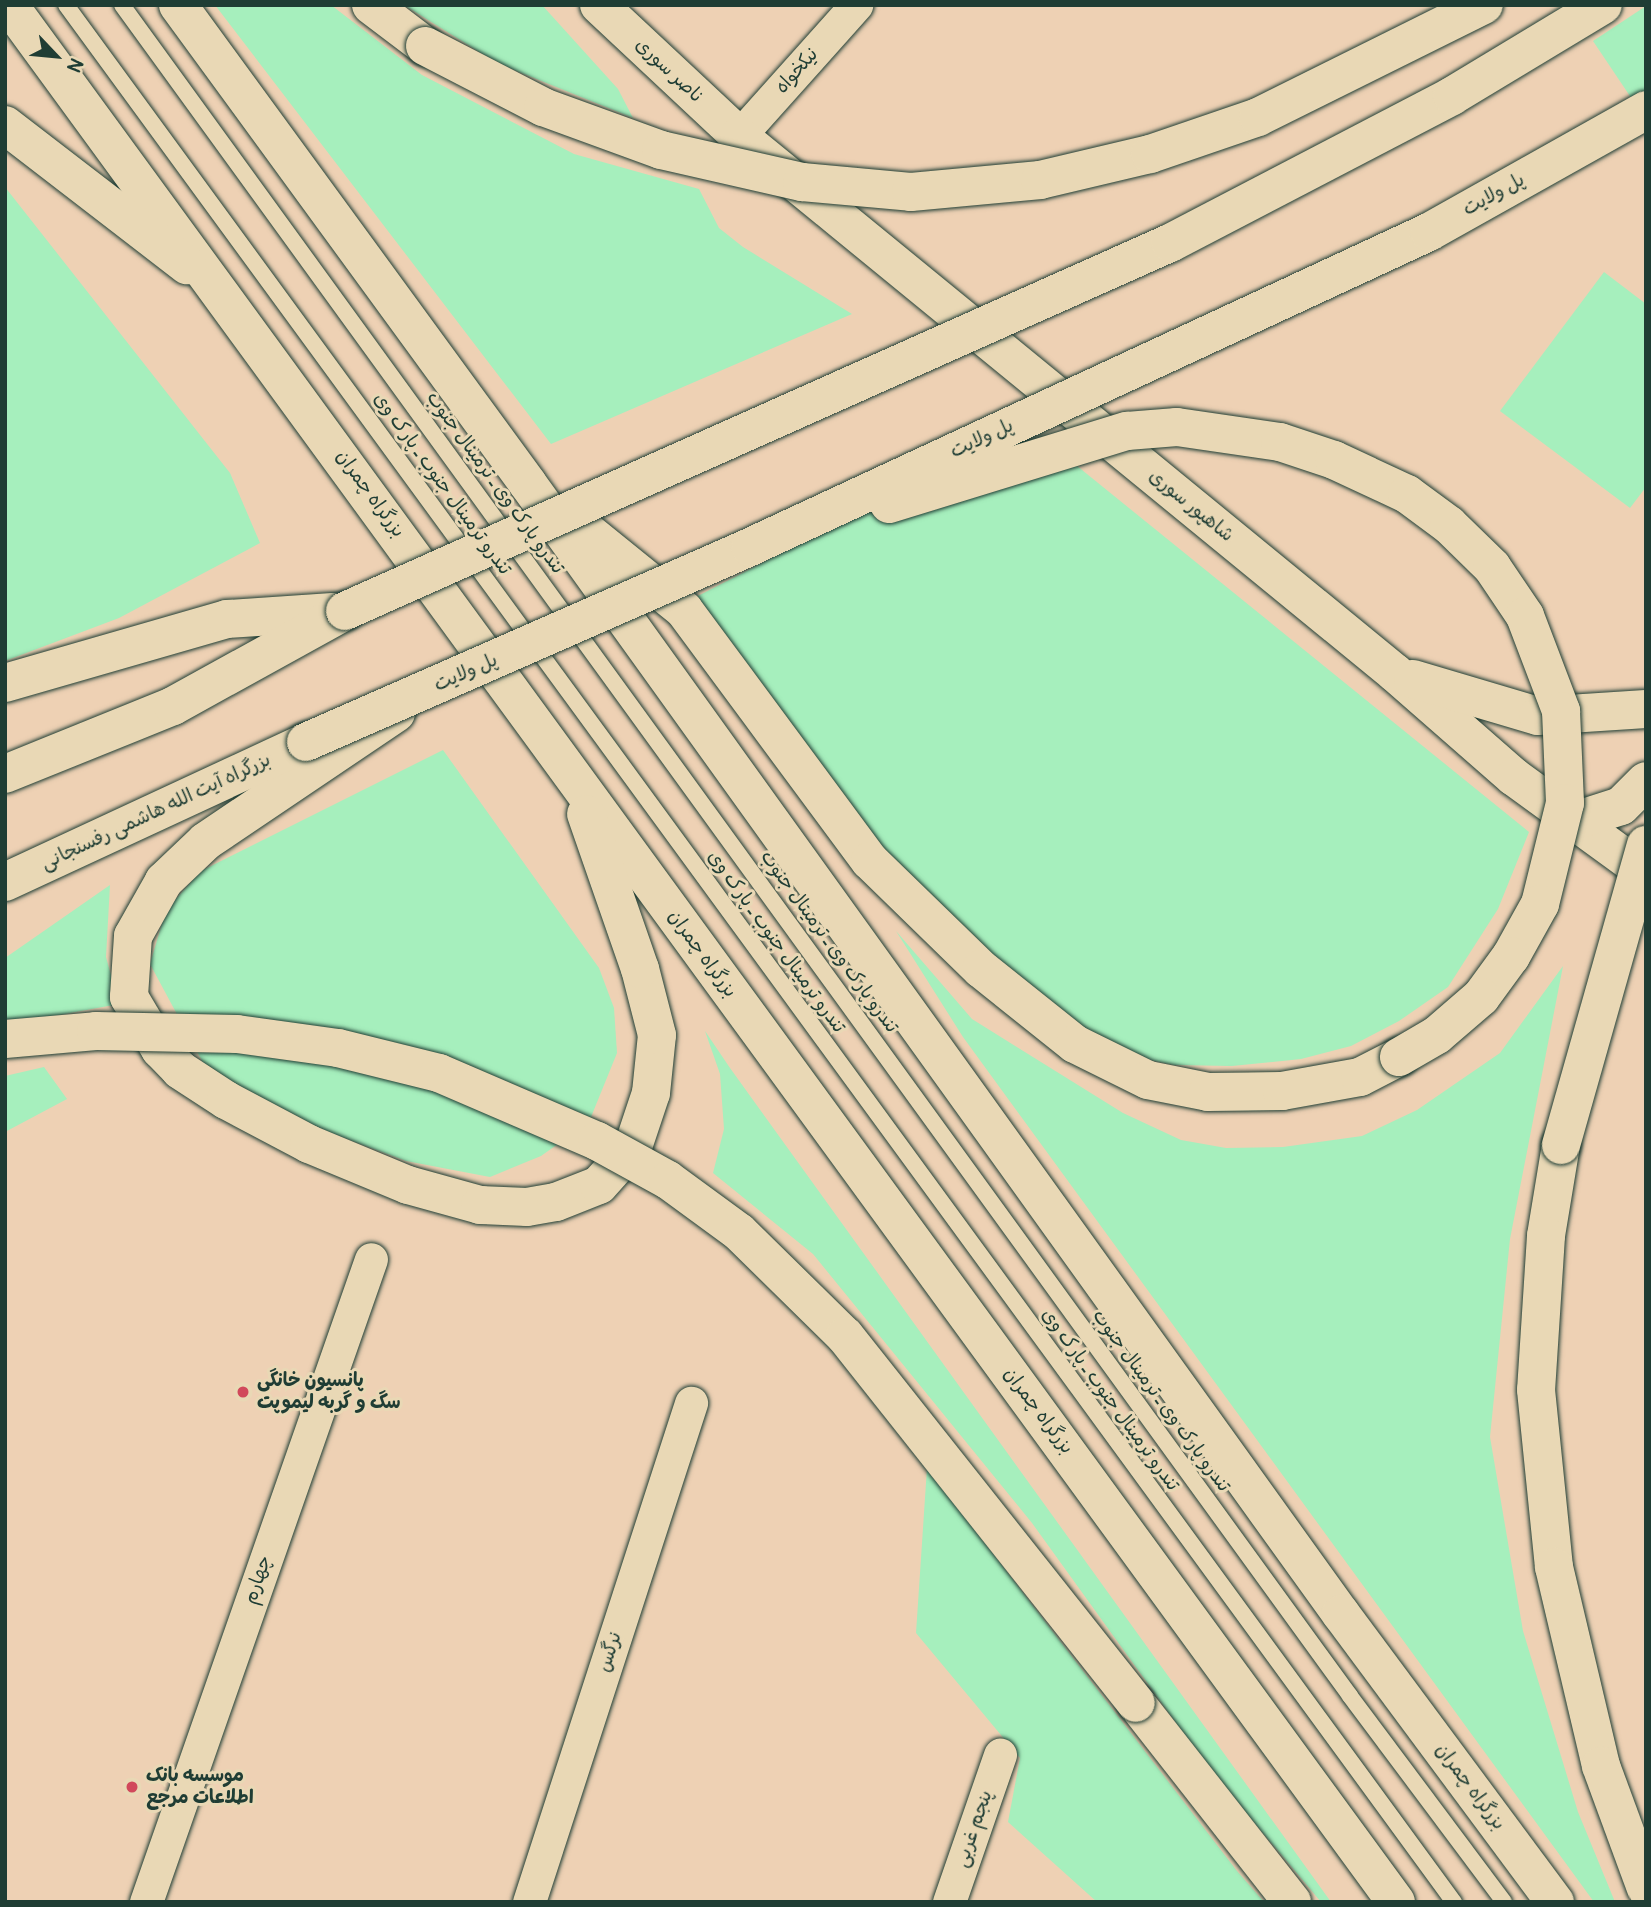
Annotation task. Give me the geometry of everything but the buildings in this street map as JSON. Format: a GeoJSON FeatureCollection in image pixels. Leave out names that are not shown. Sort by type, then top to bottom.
{"type":"FeatureCollection","features":[{"type":"Feature","properties":{"kind":"main road","name":"بزرگراه چمران"},"geometry":{"type":"LineString","coordinates":[[9,5],[225,295],[1322,1807],[1396,1902]]}},
{"type":"Feature","properties":{"kind":"main road","name":"بزرگراه چمران"},"geometry":{"type":"LineString","coordinates":[[178,5],[528,484],[1341,1614],[1555,1902]]}},
{"type":"Feature","properties":{"kind":"main road"},"geometry":{"type":"LineString","coordinates":[[371,5],[425,46],[543,107],[661,150],[802,182],[911,192],[1040,180],[1150,154],[1258,117],[1485,5]]}},
{"type":"Feature","properties":{"kind":"main road","name":"ناصر سوری"},"geometry":{"type":"LineString","coordinates":[[599,5],[739,136]]}},
{"type":"Feature","properties":{"kind":"main road"},"geometry":{"type":"LineString","coordinates":[[5,774],[173,706],[345,611],[1170,243],[1452,96],[1603,5]]}},
{"type":"Feature","properties":{"kind":"main road","name":"پل ولایت"},"geometry":{"type":"LineString","coordinates":[[306,742],[750,547],[1429,232],[1646,110]]}},
{"type":"Feature","properties":{"kind":"main road"},"geometry":{"type":"LineString","coordinates":[[5,125],[225,295]]}},
{"type":"Feature","properties":{"kind":"main road","name":"شاهپور سوری"},"geometry":{"type":"LineString","coordinates":[[739,136],[1395,673],[1514,777],[1646,873]]}},
{"type":"Feature","properties":{"kind":"main road"},"geometry":{"type":"LineString","coordinates":[[528,484],[684,610],[870,861],[981,969],[1075,1044],[1149,1080],[1208,1092],[1282,1091],[1360,1077],[1437,1035],[1481,997],[1511,956],[1540,904],[1565,803],[1561,711],[1525,616],[1492,568],[1450,525],[1407,494],[1334,460],[1280,442],[1177,427],[1127,431],[750,547]]}},
{"type":"Feature","properties":{"kind":"main road"},"geometry":{"type":"LineString","coordinates":[[5,683],[228,619],[345,611]]}},
{"type":"Feature","properties":{"kind":"main road"},"geometry":{"type":"LineString","coordinates":[[1395,673],[1538,716]]}},
{"type":"Feature","properties":{"kind":"main road"},"geometry":{"type":"LineString","coordinates":[[440,684],[205,842],[164,881],[145,909],[133,936],[129,997],[160,1049],[203,1085],[309,1144],[408,1185],[480,1205],[556,1202],[599,1185],[633,1147],[651,1093],[657,1035],[640,968],[572,772]]}},
{"type":"Feature","properties":{"kind":"main road"},"geometry":{"type":"LineString","coordinates":[[1514,777],[1502,754],[1503,736],[1516,721],[1538,716],[1646,709]]}},
{"type":"Feature","properties":{"kind":"main road","name":"بزرگراه آیت الله هاشمی رفسنجانی"},"geometry":{"type":"LineString","coordinates":[[5,882],[306,742]]}},
{"type":"Feature","properties":{"kind":"main road"},"geometry":{"type":"LineString","coordinates":[[1574,821],[1621,806],[1646,781]]}},
{"type":"Feature","properties":{"kind":"main road"},"geometry":{"type":"LineString","coordinates":[[1646,845],[1561,1144],[1546,1236],[1536,1390],[1554,1567],[1601,1766],[1646,1888]]}},
{"type":"Feature","properties":{"kind":"main road"},"geometry":{"type":"LineString","coordinates":[[5,1040],[96,1031],[224,1034],[338,1048],[439,1073],[519,1105],[668,1180],[739,1232],[845,1336],[1292,1902]]}},
{"type":"Feature","properties":{"kind":"street","name":"نیکخواه"},"geometry":{"type":"LineString","coordinates":[[739,136],[856,5]]}},
{"type":"Feature","properties":{"kind":"street","name":"چهارم"},"geometry":{"type":"LineString","coordinates":[[146,1902],[371,1259]]}},
{"type":"Feature","properties":{"kind":"street","name":"نرگس"},"geometry":{"type":"LineString","coordinates":[[529,1902],[691,1403]]}},
{"type":"Feature","properties":{"kind":"street","name":"پنجم غربی"},"geometry":{"type":"LineString","coordinates":[[949,1902],[1000,1755]]}},
{"type":"Feature","properties":{"kind":"lane","name":"تندرو ترمینال جنوب ـ پارک وی"},"geometry":{"type":"LineString","coordinates":[[66,5],[1454,1902]]}},
{"type":"Feature","properties":{"kind":"lane","name":"تندرو پارک وی ـ ترمینال جنوب"},"geometry":{"type":"LineString","coordinates":[[122,5],[1325,1662],[1504,1902]]}},
{"type":"Feature","properties":{"kind":"green space"},"geometry":{"type":"Polygon","coordinates":[[[215,5],[331,5],[422,75],[574,154],[699,189],[719,228],[743,247],[852,314],[551,444],[215,5]]]}},
{"type":"Feature","properties":{"kind":"green space"},"geometry":{"type":"Polygon","coordinates":[[[404,5],[542,5],[618,89],[633,118],[497,63],[404,5]]]}},
{"type":"Feature","properties":{"kind":"green space"},"geometry":{"type":"Polygon","coordinates":[[[1646,6],[1646,120],[1593,41],[1646,6]]]}},
{"type":"Feature","properties":{"kind":"green space"},"geometry":{"type":"Polygon","coordinates":[[[5,187],[230,473],[260,543],[119,618],[5,661],[5,187]]]}},
{"type":"Feature","properties":{"kind":"green space"},"geometry":{"type":"Polygon","coordinates":[[[1604,272],[1646,304],[1646,487],[1630,508],[1500,411],[1604,272]]]}},
{"type":"Feature","properties":{"kind":"green space"},"geometry":{"type":"Polygon","coordinates":[[[1045,440],[1529,832],[1498,909],[1448,987],[1399,1021],[1351,1046],[1301,1059],[1232,1066],[1174,1065],[1131,1056],[1087,1039],[944,926],[688,601],[861,512],[1045,440]]]}},
{"type":"Feature","properties":{"kind":"green space"},"geometry":{"type":"Polygon","coordinates":[[[443,750],[599,968],[614,1008],[617,1053],[589,1122],[541,1156],[490,1177],[406,1161],[307,1124],[208,1072],[150,964],[166,910],[201,871],[443,750]]]}},
{"type":"Feature","properties":{"kind":"green space"},"geometry":{"type":"Polygon","coordinates":[[[110,885],[106,957],[119,1004],[5,1025],[5,958],[110,885]]]}},
{"type":"Feature","properties":{"kind":"green space"},"geometry":{"type":"Polygon","coordinates":[[[896,931],[972,1019],[1123,1113],[1181,1140],[1226,1148],[1283,1147],[1362,1136],[1417,1110],[1500,1053],[1563,966],[1510,1239],[1490,1437],[1523,1631],[1578,1812],[1615,1902],[1594,1902],[963,1037],[896,931]]]}},
{"type":"Feature","properties":{"kind":"green space"},"geometry":{"type":"Polygon","coordinates":[[[705,1031],[1331,1902],[1321,1902],[1210,1770],[1032,1523],[813,1254],[713,1173],[724,1129],[720,1074],[705,1031]]]}},
{"type":"Feature","properties":{"kind":"green space"},"geometry":{"type":"Polygon","coordinates":[[[44,1067],[67,1099],[5,1132],[5,1076],[44,1067]]]}},
{"type":"Feature","properties":{"kind":"green space"},"geometry":{"type":"Polygon","coordinates":[[[927,1468],[1237,1871],[1264,1902],[1097,1902],[1008,1822],[1020,1758],[916,1633],[927,1468]]]}},
{"type":"Feature","properties":{"kind":"place","name":"پانسیون خانگی سگ و گربه لیموپت"},"geometry":{"type":"Point","coordinates":[243,1392]}},
{"type":"Feature","properties":{"kind":"place","name":"موسسه بانک اطلاعات مرجع"},"geometry":{"type":"Point","coordinates":[132,1787]}}]}
